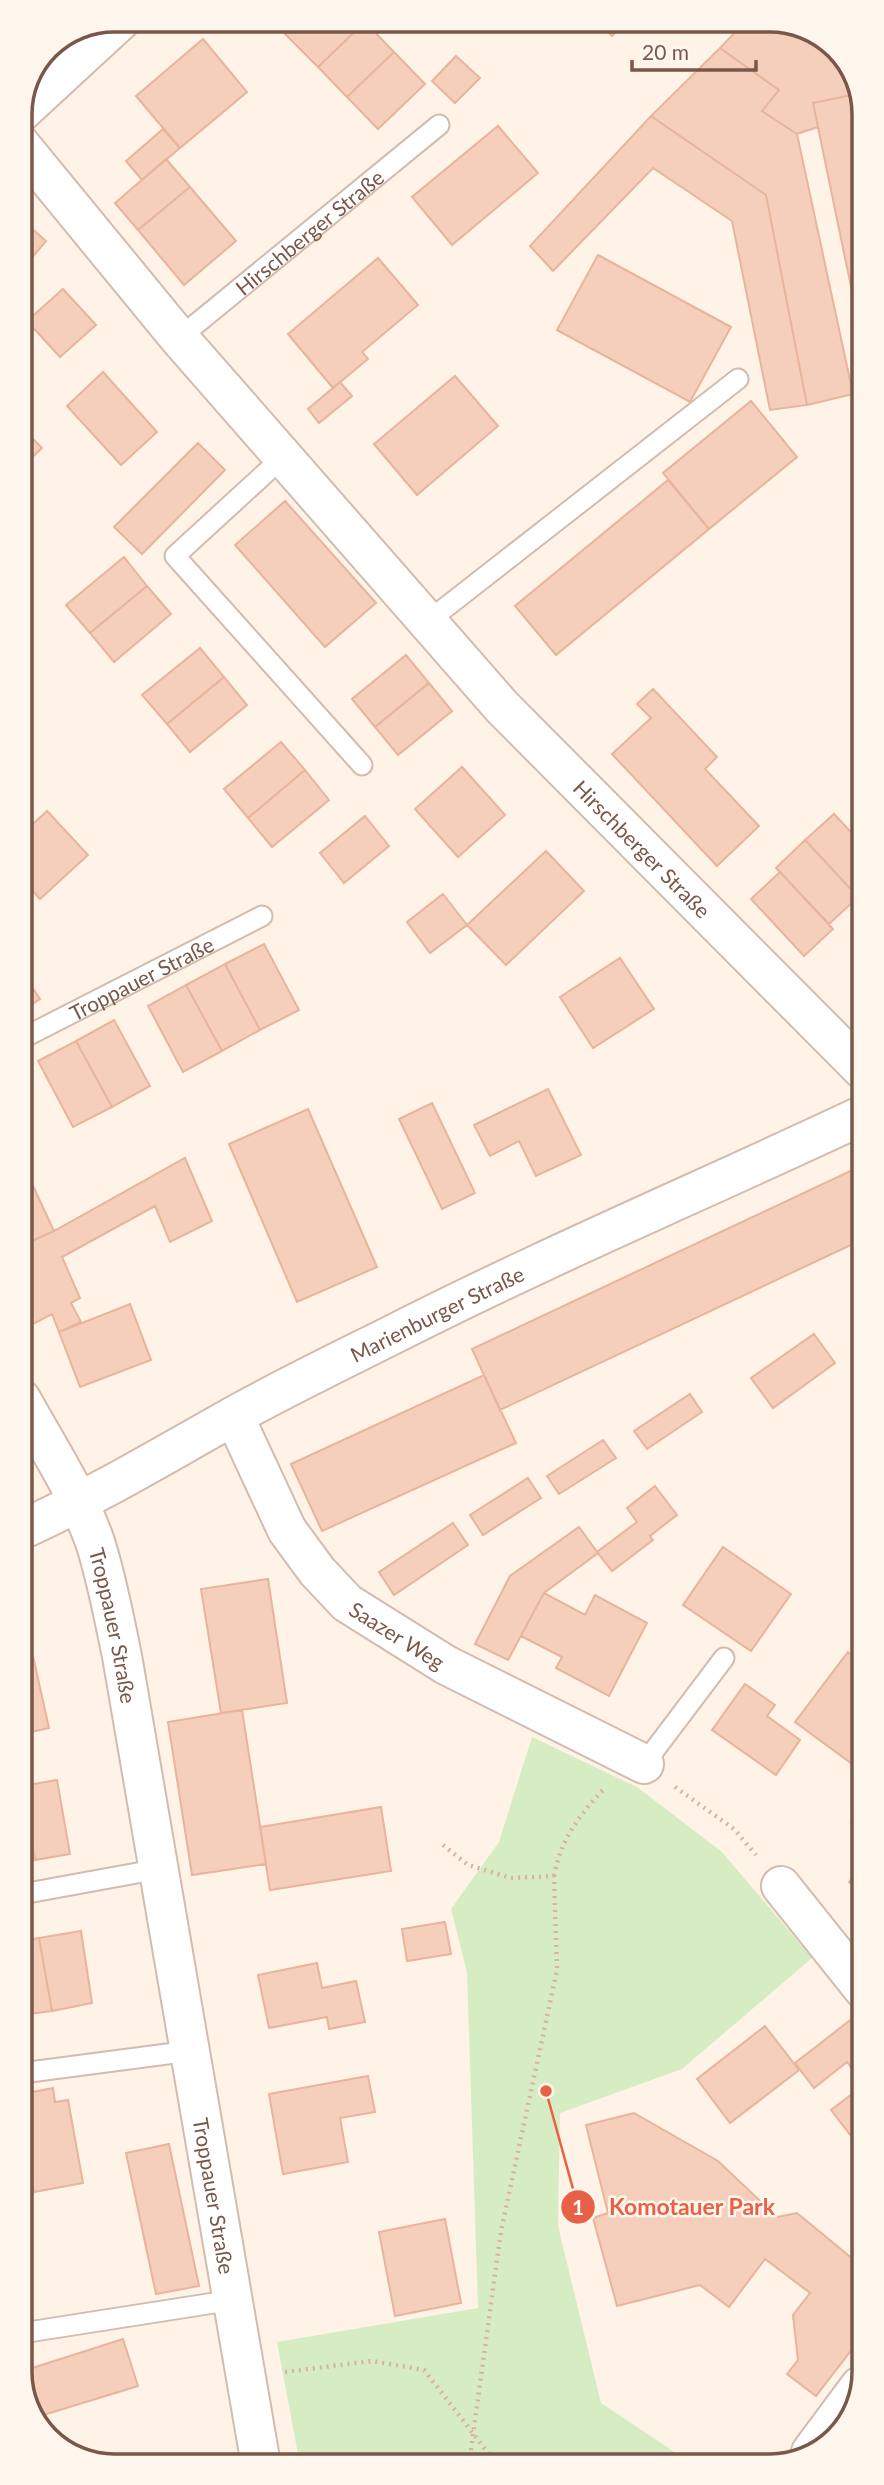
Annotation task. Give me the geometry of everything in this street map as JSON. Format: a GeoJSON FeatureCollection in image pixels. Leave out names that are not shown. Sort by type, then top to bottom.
{"type":"FeatureCollection","features":[{"type":"Feature","properties":{"kind":"street"},"geometry":{"type":"LineString","coordinates":[[33,101],[107,32]]}},
{"type":"Feature","properties":{"kind":"street","name":"Hirschberger Straße"},"geometry":{"type":"LineString","coordinates":[[32,159],[179,338],[502,706],[852,1059]]}},
{"type":"Feature","properties":{"kind":"street","name":"Marienburger Straße"},"geometry":{"type":"LineString","coordinates":[[31,1526],[79,1503],[234,1416],[393,1334],[531,1267],[852,1120]]}},
{"type":"Feature","properties":{"kind":"street","name":"Saazer Weg"},"geometry":{"type":"LineString","coordinates":[[234,1416],[287,1530],[317,1572],[347,1603],[446,1665],[638,1761]]}},
{"type":"Feature","properties":{"kind":"street","name":"Troppauer Straße"},"geometry":{"type":"LineString","coordinates":[[31,1418],[79,1503],[95,1542],[122,1656],[259,2453]]}},
{"type":"Feature","properties":{"kind":"street"},"geometry":{"type":"LineString","coordinates":[[781,1885],[852,1975]]}},
{"type":"Feature","properties":{"kind":"street"},"geometry":{"type":"LineString","coordinates":[[828,2429],[844,2407]]}},
{"type":"Feature","properties":{"kind":"lane","name":"Hirschberger Straße"},"geometry":{"type":"LineString","coordinates":[[179,338],[439,125]]}},
{"type":"Feature","properties":{"kind":"lane"},"geometry":{"type":"LineString","coordinates":[[427,622],[738,379]]}},
{"type":"Feature","properties":{"kind":"lane"},"geometry":{"type":"LineString","coordinates":[[283,457],[175,556],[362,765]]}},
{"type":"Feature","properties":{"kind":"lane","name":"Troppauer Straße"},"geometry":{"type":"LineString","coordinates":[[32,1034],[262,916]]}},
{"type":"Feature","properties":{"kind":"lane"},"geometry":{"type":"LineString","coordinates":[[638,1761],[724,1658]]}},
{"type":"Feature","properties":{"kind":"lane"},"geometry":{"type":"LineString","coordinates":[[31,1892],[159,1869]]}},
{"type":"Feature","properties":{"kind":"lane"},"geometry":{"type":"LineString","coordinates":[[31,2072],[190,2051]]}},
{"type":"Feature","properties":{"kind":"lane","name":"Troppauer Straße"},"geometry":{"type":"LineString","coordinates":[[31,2332],[233,2300]]}},
{"type":"Feature","properties":{"kind":"path"},"geometry":{"type":"LineString","coordinates":[[470,2454],[501,2231],[557,1970],[554,1875],[559,1852],[580,1815],[638,1761],[734,1829],[781,1885]]}},
{"type":"Feature","properties":{"kind":"path"},"geometry":{"type":"LineString","coordinates":[[443,1845],[468,1865],[511,1878],[554,1875]]}},
{"type":"Feature","properties":{"kind":"path"},"geometry":{"type":"LineString","coordinates":[[246,2376],[372,2361],[424,2370],[489,2454]]}},
{"type":"Feature","properties":{"kind":"green space"},"geometry":{"type":"Polygon","coordinates":[[[532,1737],[637,1787],[722,1852],[812,1958],[682,2069],[560,2113],[558,2226],[601,2403],[677,2454],[298,2453],[277,2342],[478,2308],[467,1972],[451,1909],[499,1842],[532,1737]]]}},
{"type":"Feature","properties":{"kind":"building"},"geometry":{"type":"Polygon","coordinates":[[[287,32],[355,32],[318,67],[285,34],[287,32]]]}},
{"type":"Feature","properties":{"kind":"building"},"geometry":{"type":"Polygon","coordinates":[[[355,32],[375,32],[394,52],[347,97],[318,67],[355,32]]]}},
{"type":"Feature","properties":{"kind":"building"},"geometry":{"type":"Polygon","coordinates":[[[735,32],[792,34],[816,45],[832,59],[844,77],[851,95],[813,103],[818,127],[797,134],[762,111],[779,90],[720,48],[735,32]]]}},
{"type":"Feature","properties":{"kind":"building"},"geometry":{"type":"Polygon","coordinates":[[[203,39],[247,92],[180,148],[136,96],[203,39]]]}},
{"type":"Feature","properties":{"kind":"building"},"geometry":{"type":"Polygon","coordinates":[[[720,48],[779,90],[762,111],[797,134],[852,394],[807,405],[766,195],[651,116],[720,48]]]}},
{"type":"Feature","properties":{"kind":"building"},"geometry":{"type":"Polygon","coordinates":[[[394,52],[425,84],[378,129],[347,97],[394,52]]]}},
{"type":"Feature","properties":{"kind":"building"},"geometry":{"type":"Polygon","coordinates":[[[456,56],[480,78],[455,103],[432,81],[456,56]]]}},
{"type":"Feature","properties":{"kind":"building"},"geometry":{"type":"Polygon","coordinates":[[[851,95],[852,292],[813,103],[851,95]]]}},
{"type":"Feature","properties":{"kind":"building"},"geometry":{"type":"Polygon","coordinates":[[[651,116],[766,195],[807,405],[770,410],[732,221],[653,168],[553,271],[530,246],[651,116]]]}},
{"type":"Feature","properties":{"kind":"building"},"geometry":{"type":"Polygon","coordinates":[[[498,126],[538,173],[452,245],[412,197],[498,126]]]}},
{"type":"Feature","properties":{"kind":"building"},"geometry":{"type":"Polygon","coordinates":[[[163,129],[180,148],[142,180],[126,161],[163,129]]]}},
{"type":"Feature","properties":{"kind":"building"},"geometry":{"type":"Polygon","coordinates":[[[166,159],[190,187],[138,230],[115,203],[166,159]]]}},
{"type":"Feature","properties":{"kind":"building"},"geometry":{"type":"Polygon","coordinates":[[[190,187],[236,241],[184,285],[138,230],[190,187]]]}},
{"type":"Feature","properties":{"kind":"building"},"geometry":{"type":"Polygon","coordinates":[[[32,229],[46,241],[32,258],[32,229]]]}},
{"type":"Feature","properties":{"kind":"building"},"geometry":{"type":"Polygon","coordinates":[[[598,255],[731,327],[690,402],[557,330],[598,255]]]}},
{"type":"Feature","properties":{"kind":"building"},"geometry":{"type":"Polygon","coordinates":[[[378,258],[418,305],[362,352],[368,359],[333,388],[288,334],[378,258]]]}},
{"type":"Feature","properties":{"kind":"building"},"geometry":{"type":"Polygon","coordinates":[[[63,289],[96,325],[60,357],[32,326],[32,317],[63,289]]]}},
{"type":"Feature","properties":{"kind":"building"},"geometry":{"type":"Polygon","coordinates":[[[103,372],[157,432],[121,465],[67,406],[103,372]]]}},
{"type":"Feature","properties":{"kind":"building"},"geometry":{"type":"Polygon","coordinates":[[[455,376],[498,426],[417,495],[374,444],[455,376]]]}},
{"type":"Feature","properties":{"kind":"building"},"geometry":{"type":"Polygon","coordinates":[[[340,382],[352,396],[319,423],[308,409],[340,382]]]}},
{"type":"Feature","properties":{"kind":"building"},"geometry":{"type":"Polygon","coordinates":[[[751,401],[797,457],[709,529],[663,473],[751,401]]]}},
{"type":"Feature","properties":{"kind":"building"},"geometry":{"type":"Polygon","coordinates":[[[32,438],[42,448],[32,458],[32,438]]]}},
{"type":"Feature","properties":{"kind":"building"},"geometry":{"type":"Polygon","coordinates":[[[198,443],[225,470],[142,554],[114,527],[198,443]]]}},
{"type":"Feature","properties":{"kind":"building"},"geometry":{"type":"Polygon","coordinates":[[[668,480],[709,529],[556,655],[515,606],[668,480]]]}},
{"type":"Feature","properties":{"kind":"building"},"geometry":{"type":"Polygon","coordinates":[[[285,501],[376,603],[325,647],[235,545],[285,501]]]}},
{"type":"Feature","properties":{"kind":"building"},"geometry":{"type":"Polygon","coordinates":[[[124,557],[147,586],[90,633],[66,605],[124,557]]]}},
{"type":"Feature","properties":{"kind":"building"},"geometry":{"type":"Polygon","coordinates":[[[147,586],[171,614],[114,662],[90,633],[147,586]]]}},
{"type":"Feature","properties":{"kind":"building"},"geometry":{"type":"Polygon","coordinates":[[[200,648],[224,677],[167,724],[142,695],[200,648]]]}},
{"type":"Feature","properties":{"kind":"building"},"geometry":{"type":"Polygon","coordinates":[[[406,655],[429,683],[375,727],[352,699],[406,655]]]}},
{"type":"Feature","properties":{"kind":"building"},"geometry":{"type":"Polygon","coordinates":[[[224,677],[247,705],[190,752],[167,724],[224,677]]]}},
{"type":"Feature","properties":{"kind":"building"},"geometry":{"type":"Polygon","coordinates":[[[429,683],[452,711],[398,755],[375,727],[429,683]]]}},
{"type":"Feature","properties":{"kind":"building"},"geometry":{"type":"Polygon","coordinates":[[[653,689],[717,757],[705,769],[759,826],[717,866],[612,754],[651,718],[637,704],[653,689]]]}},
{"type":"Feature","properties":{"kind":"building"},"geometry":{"type":"Polygon","coordinates":[[[281,742],[305,770],[248,818],[224,789],[281,742]]]}},
{"type":"Feature","properties":{"kind":"building"},"geometry":{"type":"Polygon","coordinates":[[[462,767],[505,815],[458,857],[415,809],[462,767]]]}},
{"type":"Feature","properties":{"kind":"building"},"geometry":{"type":"Polygon","coordinates":[[[305,770],[329,800],[272,847],[248,818],[305,770]]]}},
{"type":"Feature","properties":{"kind":"building"},"geometry":{"type":"Polygon","coordinates":[[[47,811],[88,855],[40,899],[32,890],[32,825],[47,811]]]}},
{"type":"Feature","properties":{"kind":"building"},"geometry":{"type":"Polygon","coordinates":[[[834,814],[852,833],[852,891],[805,840],[834,814]]]}},
{"type":"Feature","properties":{"kind":"building"},"geometry":{"type":"Polygon","coordinates":[[[365,816],[389,846],[344,883],[320,853],[365,816]]]}},
{"type":"Feature","properties":{"kind":"building"},"geometry":{"type":"Polygon","coordinates":[[[805,840],[852,891],[852,903],[829,924],[776,868],[805,840]]]}},
{"type":"Feature","properties":{"kind":"building"},"geometry":{"type":"Polygon","coordinates":[[[546,851],[584,891],[506,965],[467,925],[546,851]]]}},
{"type":"Feature","properties":{"kind":"building"},"geometry":{"type":"Polygon","coordinates":[[[780,872],[833,929],[804,956],[751,899],[780,872]]]}},
{"type":"Feature","properties":{"kind":"building"},"geometry":{"type":"Polygon","coordinates":[[[443,894],[467,925],[430,953],[407,922],[443,894]]]}},
{"type":"Feature","properties":{"kind":"building"},"geometry":{"type":"Polygon","coordinates":[[[264,944],[299,1010],[260,1030],[225,964],[264,944]]]}},
{"type":"Feature","properties":{"kind":"building"},"geometry":{"type":"Polygon","coordinates":[[[620,958],[654,1009],[593,1048],[560,997],[620,958]]]}},
{"type":"Feature","properties":{"kind":"building"},"geometry":{"type":"Polygon","coordinates":[[[225,964],[260,1030],[222,1051],[186,985],[225,964]]]}},
{"type":"Feature","properties":{"kind":"building"},"geometry":{"type":"Polygon","coordinates":[[[186,985],[222,1051],[183,1072],[148,1006],[186,985]]]}},
{"type":"Feature","properties":{"kind":"building"},"geometry":{"type":"Polygon","coordinates":[[[32,986],[40,999],[32,1005],[32,986]]]}},
{"type":"Feature","properties":{"kind":"building"},"geometry":{"type":"Polygon","coordinates":[[[114,1020],[150,1086],[112,1107],[76,1041],[114,1020]]]}},
{"type":"Feature","properties":{"kind":"building"},"geometry":{"type":"Polygon","coordinates":[[[76,1041],[112,1107],[73,1127],[38,1061],[76,1041]]]}},
{"type":"Feature","properties":{"kind":"building"},"geometry":{"type":"Polygon","coordinates":[[[548,1089],[581,1155],[536,1176],[519,1141],[490,1156],[474,1125],[548,1089]]]}},
{"type":"Feature","properties":{"kind":"building"},"geometry":{"type":"Polygon","coordinates":[[[432,1103],[475,1193],[442,1209],[399,1119],[432,1103]]]}},
{"type":"Feature","properties":{"kind":"building"},"geometry":{"type":"Polygon","coordinates":[[[308,1109],[377,1267],[297,1302],[229,1144],[308,1109]]]}},
{"type":"Feature","properties":{"kind":"building"},"geometry":{"type":"Polygon","coordinates":[[[185,1158],[212,1221],[170,1242],[155,1206],[62,1257],[80,1298],[71,1303],[81,1322],[59,1332],[52,1314],[33,1324],[31,1321],[31,1241],[185,1158]]]}},
{"type":"Feature","properties":{"kind":"building"},"geometry":{"type":"Polygon","coordinates":[[[852,1170],[852,1244],[500,1410],[472,1349],[852,1170]]]}},
{"type":"Feature","properties":{"kind":"building"},"geometry":{"type":"Polygon","coordinates":[[[32,1183],[54,1231],[31,1241],[32,1183]]]}},
{"type":"Feature","properties":{"kind":"building"},"geometry":{"type":"Polygon","coordinates":[[[130,1304],[151,1360],[80,1387],[59,1332],[130,1304]]]}},
{"type":"Feature","properties":{"kind":"building"},"geometry":{"type":"Polygon","coordinates":[[[814,1334],[835,1363],[773,1408],[751,1378],[814,1334]]]}},
{"type":"Feature","properties":{"kind":"building"},"geometry":{"type":"Polygon","coordinates":[[[484,1375],[516,1443],[322,1531],[291,1464],[484,1375]]]}},
{"type":"Feature","properties":{"kind":"building"},"geometry":{"type":"Polygon","coordinates":[[[690,1394],[702,1412],[647,1449],[634,1431],[690,1394]]]}},
{"type":"Feature","properties":{"kind":"building"},"geometry":{"type":"Polygon","coordinates":[[[603,1440],[616,1458],[559,1494],[547,1476],[603,1440]]]}},
{"type":"Feature","properties":{"kind":"building"},"geometry":{"type":"Polygon","coordinates":[[[528,1478],[541,1498],[483,1535],[470,1515],[528,1478]]]}},
{"type":"Feature","properties":{"kind":"building"},"geometry":{"type":"Polygon","coordinates":[[[655,1486],[677,1515],[650,1536],[653,1540],[612,1571],[597,1552],[637,1522],[627,1508],[655,1486]]]}},
{"type":"Feature","properties":{"kind":"building"},"geometry":{"type":"Polygon","coordinates":[[[453,1523],[468,1545],[394,1595],[379,1572],[453,1523]]]}},
{"type":"Feature","properties":{"kind":"building"},"geometry":{"type":"Polygon","coordinates":[[[579,1527],[598,1553],[544,1593],[508,1660],[475,1644],[510,1576],[579,1527]]]}},
{"type":"Feature","properties":{"kind":"building"},"geometry":{"type":"Polygon","coordinates":[[[723,1547],[791,1594],[751,1651],[683,1605],[723,1547]]]}},
{"type":"Feature","properties":{"kind":"building"},"geometry":{"type":"Polygon","coordinates":[[[268,1579],[287,1703],[221,1713],[201,1589],[268,1579]]]}},
{"type":"Feature","properties":{"kind":"building"},"geometry":{"type":"Polygon","coordinates":[[[544,1593],[585,1615],[595,1595],[647,1623],[609,1696],[556,1668],[562,1657],[521,1636],[544,1593]]]}},
{"type":"Feature","properties":{"kind":"building"},"geometry":{"type":"Polygon","coordinates":[[[848,1652],[852,1655],[852,1764],[795,1722],[848,1652]]]}},
{"type":"Feature","properties":{"kind":"building"},"geometry":{"type":"Polygon","coordinates":[[[31,1656],[49,1728],[31,1732],[31,1656]]]}},
{"type":"Feature","properties":{"kind":"building"},"geometry":{"type":"Polygon","coordinates":[[[745,1684],[775,1705],[767,1716],[800,1740],[776,1775],[712,1730],[745,1684]]]}},
{"type":"Feature","properties":{"kind":"building"},"geometry":{"type":"Polygon","coordinates":[[[242,1710],[266,1864],[192,1875],[168,1722],[242,1710]]]}},
{"type":"Feature","properties":{"kind":"building"},"geometry":{"type":"Polygon","coordinates":[[[57,1780],[70,1854],[35,1860],[31,1839],[31,1784],[57,1780]]]}},
{"type":"Feature","properties":{"kind":"building"},"geometry":{"type":"Polygon","coordinates":[[[381,1807],[391,1871],[270,1890],[260,1827],[381,1807]]]}},
{"type":"Feature","properties":{"kind":"building"},"geometry":{"type":"Polygon","coordinates":[[[31,1839],[35,1860],[31,1861],[31,1839]]]}},
{"type":"Feature","properties":{"kind":"building"},"geometry":{"type":"Polygon","coordinates":[[[445,1922],[451,1954],[407,1961],[402,1929],[445,1922]]]}},
{"type":"Feature","properties":{"kind":"building"},"geometry":{"type":"Polygon","coordinates":[[[81,1931],[92,2003],[52,2011],[39,1938],[81,1931]]]}},
{"type":"Feature","properties":{"kind":"building"},"geometry":{"type":"Polygon","coordinates":[[[39,1938],[52,2011],[31,2014],[31,1939],[39,1938]]]}},
{"type":"Feature","properties":{"kind":"building"},"geometry":{"type":"Polygon","coordinates":[[[317,1963],[322,1988],[356,1981],[365,2022],[329,2029],[327,2017],[269,2028],[258,1975],[317,1963]]]}},
{"type":"Feature","properties":{"kind":"building"},"geometry":{"type":"Polygon","coordinates":[[[852,2019],[852,2069],[847,2062],[814,2088],[795,2063],[852,2019]]]}},
{"type":"Feature","properties":{"kind":"building"},"geometry":{"type":"Polygon","coordinates":[[[765,2026],[799,2070],[730,2123],[697,2079],[765,2026]]]}},
{"type":"Feature","properties":{"kind":"building"},"geometry":{"type":"Polygon","coordinates":[[[368,2076],[375,2112],[340,2118],[348,2162],[283,2174],[269,2094],[368,2076]]]}},
{"type":"Feature","properties":{"kind":"building"},"geometry":{"type":"Polygon","coordinates":[[[53,2088],[55,2102],[68,2100],[83,2183],[34,2192],[31,2175],[31,2092],[53,2088]]]}},
{"type":"Feature","properties":{"kind":"building"},"geometry":{"type":"Polygon","coordinates":[[[852,2094],[852,2137],[831,2110],[852,2094]]]}},
{"type":"Feature","properties":{"kind":"building"},"geometry":{"type":"Polygon","coordinates":[[[634,2113],[718,2161],[777,2217],[797,2213],[852,2258],[852,2349],[816,2396],[787,2374],[798,2360],[793,2315],[810,2293],[765,2259],[729,2307],[700,2285],[617,2306],[593,2218],[608,2213],[586,2125],[634,2113]]]}},
{"type":"Feature","properties":{"kind":"building"},"geometry":{"type":"Polygon","coordinates":[[[169,2144],[199,2286],[156,2294],[126,2153],[169,2144]]]}},
{"type":"Feature","properties":{"kind":"building"},"geometry":{"type":"Polygon","coordinates":[[[445,2219],[461,2303],[395,2316],[379,2232],[445,2219]]]}},
{"type":"Feature","properties":{"kind":"building"},"geometry":{"type":"Polygon","coordinates":[[[123,2339],[138,2386],[44,2415],[34,2393],[31,2368],[123,2339]]]}},
{"type":"Feature","properties":{"kind":"place","name":"Komotauer Park"},"geometry":{"type":"Point","coordinates":[546,2091]}}]}
